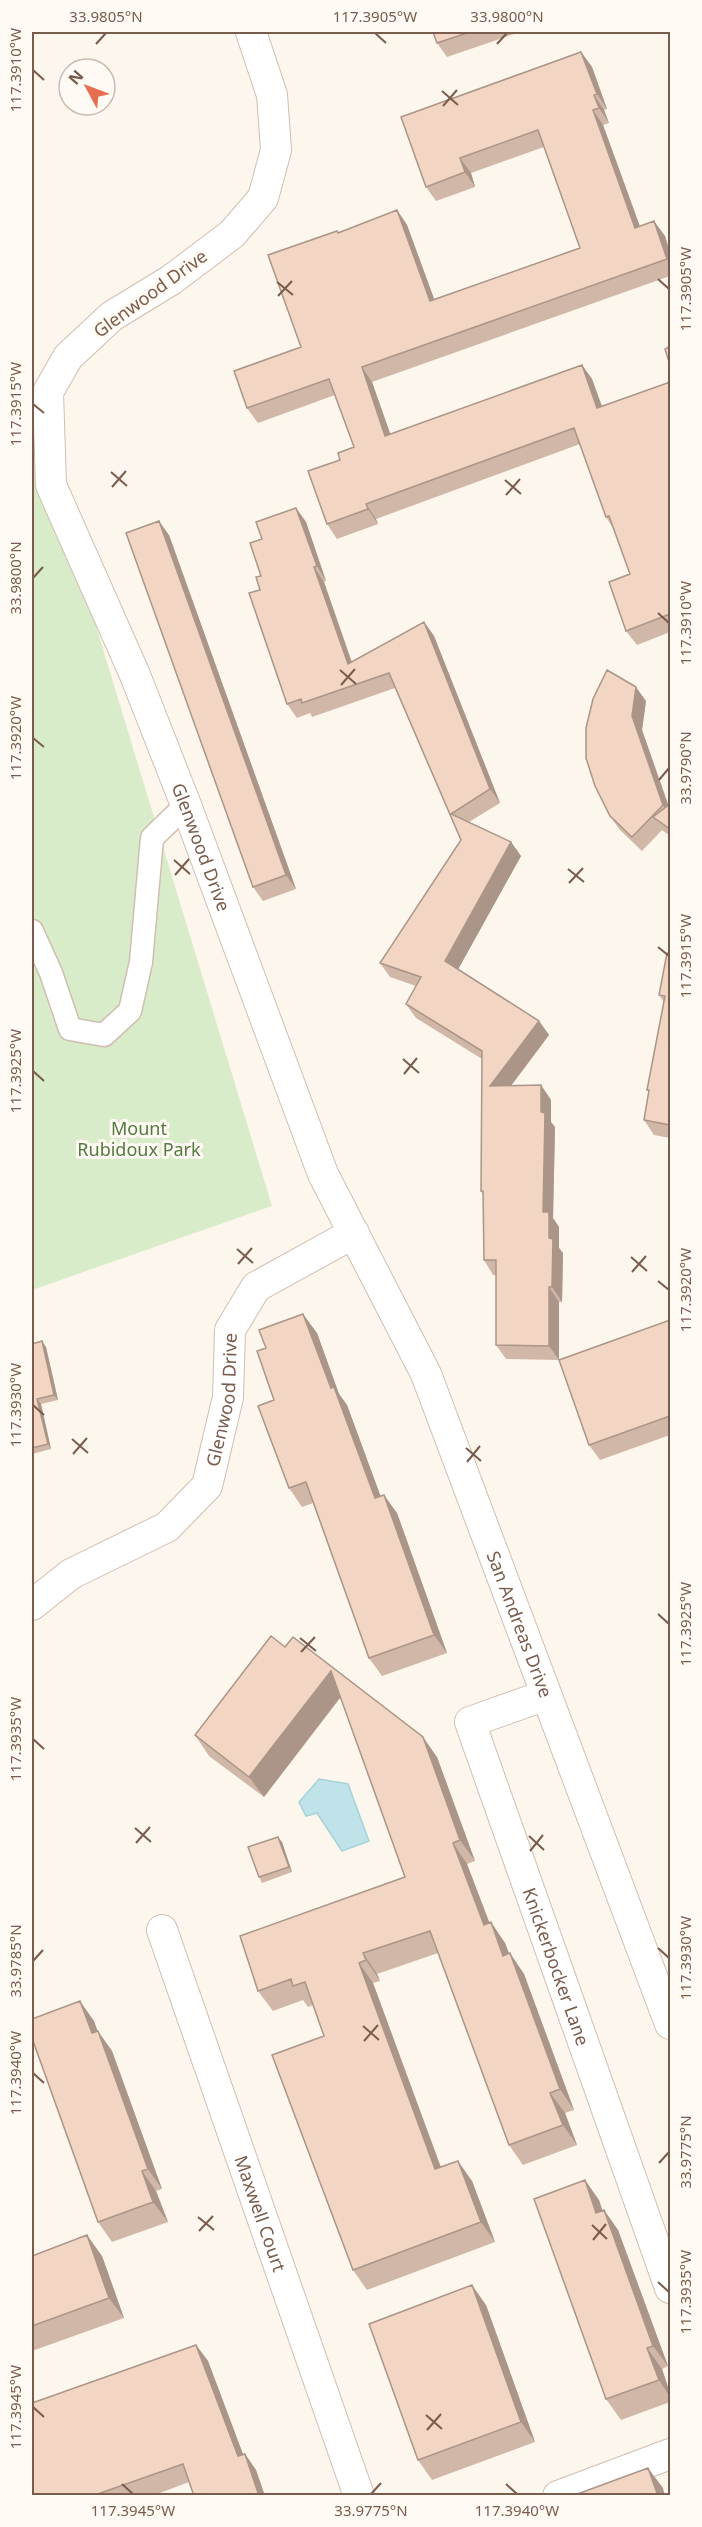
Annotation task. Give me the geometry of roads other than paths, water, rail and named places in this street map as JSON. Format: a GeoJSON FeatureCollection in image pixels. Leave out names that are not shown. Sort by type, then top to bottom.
{"type":"FeatureCollection","features":[{"type":"Feature","properties":{"kind":"street","name":"Glenwood Drive"},"geometry":{"type":"LineString","coordinates":[[32,1605],[71,1574],[167,1527],[207,1486],[228,1397],[230,1330],[256,1287],[354,1233],[323,1174],[186,805],[135,675],[51,484],[48,392],[68,357],[112,316],[171,280],[232,234],[262,198],[276,150],[272,95],[251,32]]}},
{"type":"Feature","properties":{"kind":"street"},"geometry":{"type":"LineString","coordinates":[[32,931],[51,973],[70,1029],[104,1035],[130,1011],[141,963],[152,838],[186,805]]}},
{"type":"Feature","properties":{"kind":"street","name":"San Andreas Drive"},"geometry":{"type":"LineString","coordinates":[[354,1233],[426,1374],[670,2024]]}},
{"type":"Feature","properties":{"kind":"street","name":"Knickerbocker Lane"},"geometry":{"type":"LineString","coordinates":[[546,1695],[470,1722],[670,2288]]}},
{"type":"Feature","properties":{"kind":"street","name":"Maxwell Court"},"geometry":{"type":"LineString","coordinates":[[162,1930],[359,2496]]}},
{"type":"Feature","properties":{"kind":"street"},"geometry":{"type":"LineString","coordinates":[[558,2496],[670,2454]]}},
{"type":"Feature","properties":{"kind":"water"},"geometry":{"type":"Polygon","coordinates":[[[319,1779],[348,1784],[369,1841],[342,1851],[317,1813],[306,1816],[299,1802],[319,1779]]]}},
{"type":"Feature","properties":{"kind":"park label","name":"Mount Rubidoux Park"},"geometry":{"type":"Point","coordinates":[139,1138]}}]}
